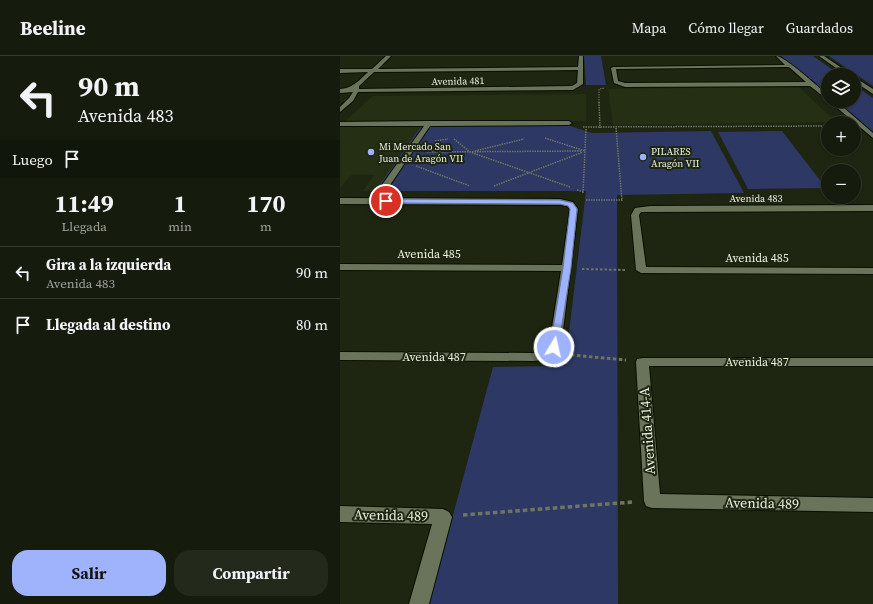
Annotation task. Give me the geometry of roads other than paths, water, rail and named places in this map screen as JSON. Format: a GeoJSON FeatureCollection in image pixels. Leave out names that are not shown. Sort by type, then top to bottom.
{"type":"FeatureCollection","features":[{"type":"Feature","properties":{"kind":"street"},"geometry":{"type":"LineString","coordinates":[[340,110],[354,98],[356,88],[390,56]]}},
{"type":"Feature","properties":{"kind":"street"},"geometry":{"type":"LineString","coordinates":[[340,71],[581,68],[581,56]]}},
{"type":"Feature","properties":{"kind":"street"},"geometry":{"type":"LineString","coordinates":[[778,56],[821,92]]}},
{"type":"Feature","properties":{"kind":"street"},"geometry":{"type":"LineString","coordinates":[[821,56],[839,68]]}},
{"type":"Feature","properties":{"kind":"street"},"geometry":{"type":"LineString","coordinates":[[791,66],[614,68],[616,82],[619,84],[812,84]]}},
{"type":"Feature","properties":{"kind":"street","name":"Avenida 481"},"geometry":{"type":"LineString","coordinates":[[340,91],[356,88],[577,87],[580,84],[581,68]]}},
{"type":"Feature","properties":{"kind":"street"},"geometry":{"type":"LineString","coordinates":[[861,84],[873,92]]}},
{"type":"Feature","properties":{"kind":"street"},"geometry":{"type":"LineString","coordinates":[[840,108],[873,136]]}},
{"type":"Feature","properties":{"kind":"street"},"geometry":{"type":"LineString","coordinates":[[340,124],[569,123]]}},
{"type":"Feature","properties":{"kind":"street"},"geometry":{"type":"LineString","coordinates":[[383,189],[409,152],[432,124]]}},
{"type":"Feature","properties":{"kind":"street"},"geometry":{"type":"LineString","coordinates":[[340,201],[560,202],[570,204],[574,209],[567,268]]}},
{"type":"Feature","properties":{"kind":"street","name":"Avenida 483"},"geometry":{"type":"LineString","coordinates":[[641,270],[635,215],[638,210],[873,208]]}},
{"type":"Feature","properties":{"kind":"street","name":"Avenida 485"},"geometry":{"type":"LineString","coordinates":[[340,267],[567,268]]}},
{"type":"Feature","properties":{"kind":"street","name":"Avenida 487"},"geometry":{"type":"LineString","coordinates":[[340,356],[544,356],[550,353],[554,347],[567,268]]}},
{"type":"Feature","properties":{"kind":"street","name":"Avenida 485"},"geometry":{"type":"LineString","coordinates":[[641,270],[873,271]]}},
{"type":"Feature","properties":{"kind":"street","name":"Avenida 487"},"geometry":{"type":"LineString","coordinates":[[642,362],[873,362]]}},
{"type":"Feature","properties":{"kind":"street","name":"Avenida 414-A"},"geometry":{"type":"LineString","coordinates":[[642,362],[652,501]]}},
{"type":"Feature","properties":{"kind":"street","name":"Avenida 489"},"geometry":{"type":"LineString","coordinates":[[652,501],[873,505]]}},
{"type":"Feature","properties":{"kind":"street","name":"Avenida 489"},"geometry":{"type":"LineString","coordinates":[[340,514],[443,517],[419,604]]}},
{"type":"Feature","properties":{"kind":"place","name":"Mi Mercado San Juan de Aragón VII"},"geometry":{"type":"Point","coordinates":[371,152]}},
{"type":"Feature","properties":{"kind":"place","name":"PILARES Aragón VII"},"geometry":{"type":"Point","coordinates":[643,157]}}]}
